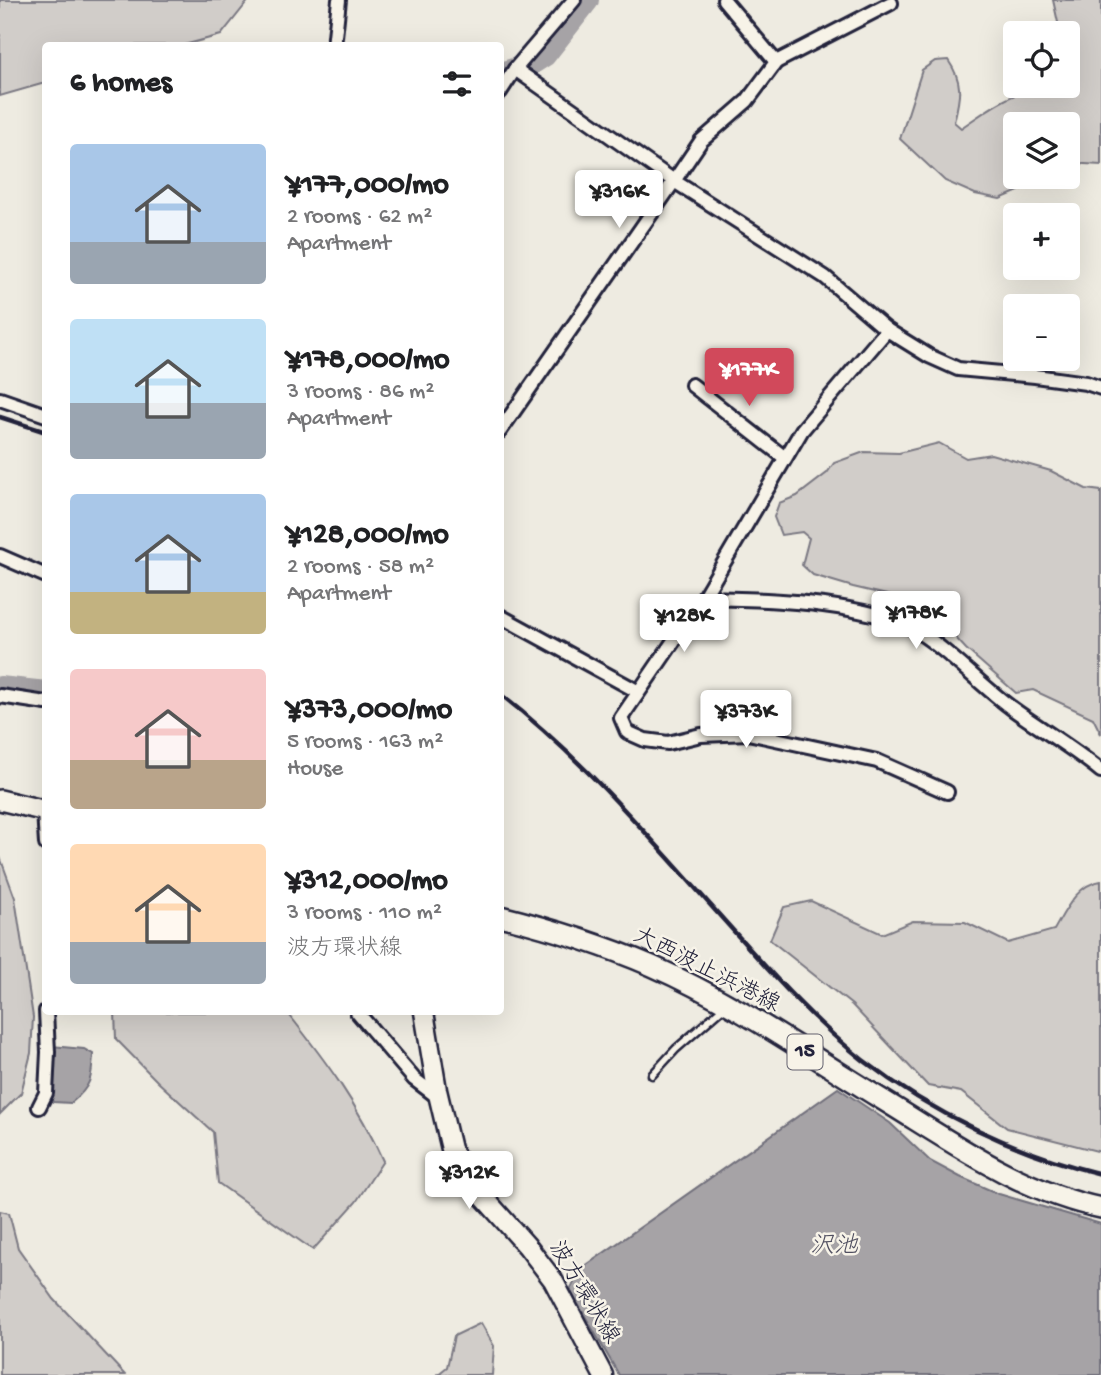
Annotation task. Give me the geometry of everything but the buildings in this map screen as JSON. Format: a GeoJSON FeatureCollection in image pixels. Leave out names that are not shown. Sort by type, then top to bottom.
{"type":"FeatureCollection","features":[{"type":"Feature","properties":{"kind":"main road"},"geometry":{"type":"LineString","coordinates":[[0,800],[42,809]]}},
{"type":"Feature","properties":{"kind":"main road","name":"大西波止浜港線"},"geometry":{"type":"LineString","coordinates":[[504,917],[598,944],[654,967],[726,1005],[1011,1177],[1080,1203],[1101,1208]]}},
{"type":"Feature","properties":{"kind":"main road","name":"波方環状線"},"geometry":{"type":"LineString","coordinates":[[425,1015],[450,1149],[471,1184],[527,1245],[553,1280],[603,1375]]}},
{"type":"Feature","properties":{"kind":"street"},"geometry":{"type":"LineString","coordinates":[[334,42],[339,0]]}},
{"type":"Feature","properties":{"kind":"street"},"geometry":{"type":"LineString","coordinates":[[504,86],[515,69],[574,0]]}},
{"type":"Feature","properties":{"kind":"street"},"geometry":{"type":"LineString","coordinates":[[724,0],[776,62]]}},
{"type":"Feature","properties":{"kind":"street"},"geometry":{"type":"LineString","coordinates":[[504,425],[701,142],[747,101],[776,62],[891,3]]}},
{"type":"Feature","properties":{"kind":"street"},"geometry":{"type":"LineString","coordinates":[[515,69],[674,181],[825,277],[887,330],[929,356],[958,369],[1035,376],[1086,383],[1101,388]]}},
{"type":"Feature","properties":{"kind":"street"},"geometry":{"type":"LineString","coordinates":[[887,330],[802,430],[703,598],[621,718],[627,732],[645,740],[668,743],[701,734],[748,733],[877,761],[947,792]]}},
{"type":"Feature","properties":{"kind":"street"},"geometry":{"type":"LineString","coordinates":[[692,385],[785,458]]}},
{"type":"Feature","properties":{"kind":"street"},"geometry":{"type":"LineString","coordinates":[[0,399],[42,414]]}},
{"type":"Feature","properties":{"kind":"street"},"geometry":{"type":"LineString","coordinates":[[0,556],[42,574]]}},
{"type":"Feature","properties":{"kind":"street"},"geometry":{"type":"LineString","coordinates":[[703,598],[766,599],[849,610],[896,620],[919,633],[1012,709],[1082,755],[1101,771]]}},
{"type":"Feature","properties":{"kind":"street"},"geometry":{"type":"LineString","coordinates":[[504,618],[637,691]]}},
{"type":"Feature","properties":{"kind":"street"},"geometry":{"type":"LineString","coordinates":[[0,696],[42,703]]}},
{"type":"Feature","properties":{"kind":"street"},"geometry":{"type":"LineString","coordinates":[[39,1107],[46,1093],[46,1015]]}},
{"type":"Feature","properties":{"kind":"street"},"geometry":{"type":"LineString","coordinates":[[360,1015],[414,1079],[439,1098]]}},
{"type":"Feature","properties":{"kind":"lane"},"geometry":{"type":"LineString","coordinates":[[652,1075],[676,1049],[726,1005]]}},
{"type":"Feature","properties":{"kind":"shaded area"},"geometry":{"type":"Polygon","coordinates":[[[0,0],[249,0],[221,35],[195,42],[42,42],[42,84],[0,96],[0,0]]]}},
{"type":"Feature","properties":{"kind":"shaded area"},"geometry":{"type":"Polygon","coordinates":[[[1053,0],[1101,0],[1101,165],[1080,164],[1080,112],[1003,112],[1003,189],[1023,189],[1000,199],[975,194],[945,181],[900,139],[922,70],[935,61],[948,60],[957,76],[959,97],[954,122],[961,128],[1009,98],[1080,98],[1080,21],[1058,21],[1053,0]]]}},
{"type":"Feature","properties":{"kind":"shaded area"},"geometry":{"type":"Polygon","coordinates":[[[939,443],[966,458],[991,454],[1051,471],[1086,489],[1101,491],[1101,734],[1093,718],[1033,690],[1016,693],[966,649],[925,604],[813,575],[802,565],[809,538],[802,532],[781,535],[774,517],[779,503],[797,496],[827,473],[834,463],[864,452],[899,453],[939,443]]]}},
{"type":"Feature","properties":{"kind":"shaded area"},"geometry":{"type":"Polygon","coordinates":[[[0,857],[15,898],[33,1017],[31,1053],[21,1093],[0,1114],[0,857]]]}},
{"type":"Feature","properties":{"kind":"shaded area"},"geometry":{"type":"Polygon","coordinates":[[[1101,881],[1101,1152],[1007,1128],[961,1092],[928,1086],[852,1005],[770,940],[784,907],[811,901],[882,934],[913,921],[965,922],[1008,943],[1054,930],[1078,893],[1101,881]]]}},
{"type":"Feature","properties":{"kind":"shaded area"},"geometry":{"type":"Polygon","coordinates":[[[115,1015],[289,1015],[340,1083],[363,1120],[383,1161],[356,1202],[313,1250],[218,1183],[213,1132],[116,1039],[115,1015]]]}},
{"type":"Feature","properties":{"kind":"shaded area"},"geometry":{"type":"Polygon","coordinates":[[[0,1211],[9,1213],[18,1248],[54,1299],[125,1375],[0,1375],[0,1211]]]}},
{"type":"Feature","properties":{"kind":"shaded area"},"geometry":{"type":"Polygon","coordinates":[[[481,1323],[494,1346],[492,1375],[437,1375],[447,1367],[454,1336],[481,1323]]]}},
{"type":"Feature","properties":{"kind":"water"},"geometry":{"type":"Polygon","coordinates":[[[51,1046],[84,1049],[93,1054],[89,1082],[71,1103],[53,1102],[48,1093],[51,1046]]]}},
{"type":"Feature","properties":{"kind":"water","name":"沢池"},"geometry":{"type":"Polygon","coordinates":[[[838,1088],[890,1123],[930,1161],[960,1177],[999,1194],[1101,1224],[1101,1375],[619,1375],[570,1290],[581,1269],[838,1088]]]}},
{"type":"Feature","properties":{"kind":"waterway"},"geometry":{"type":"LineString","coordinates":[[504,73],[527,66],[544,55],[587,0]]}},
{"type":"Feature","properties":{"kind":"waterway"},"geometry":{"type":"LineString","coordinates":[[0,688],[42,693]]}},
{"type":"Feature","properties":{"kind":"railway"},"geometry":{"type":"LineString","coordinates":[[0,417],[42,431]]}},
{"type":"Feature","properties":{"kind":"railway"},"geometry":{"type":"LineString","coordinates":[[504,697],[595,780],[783,985],[814,1017],[863,1060],[918,1098],[976,1129],[1038,1155],[1101,1174]]}}]}
